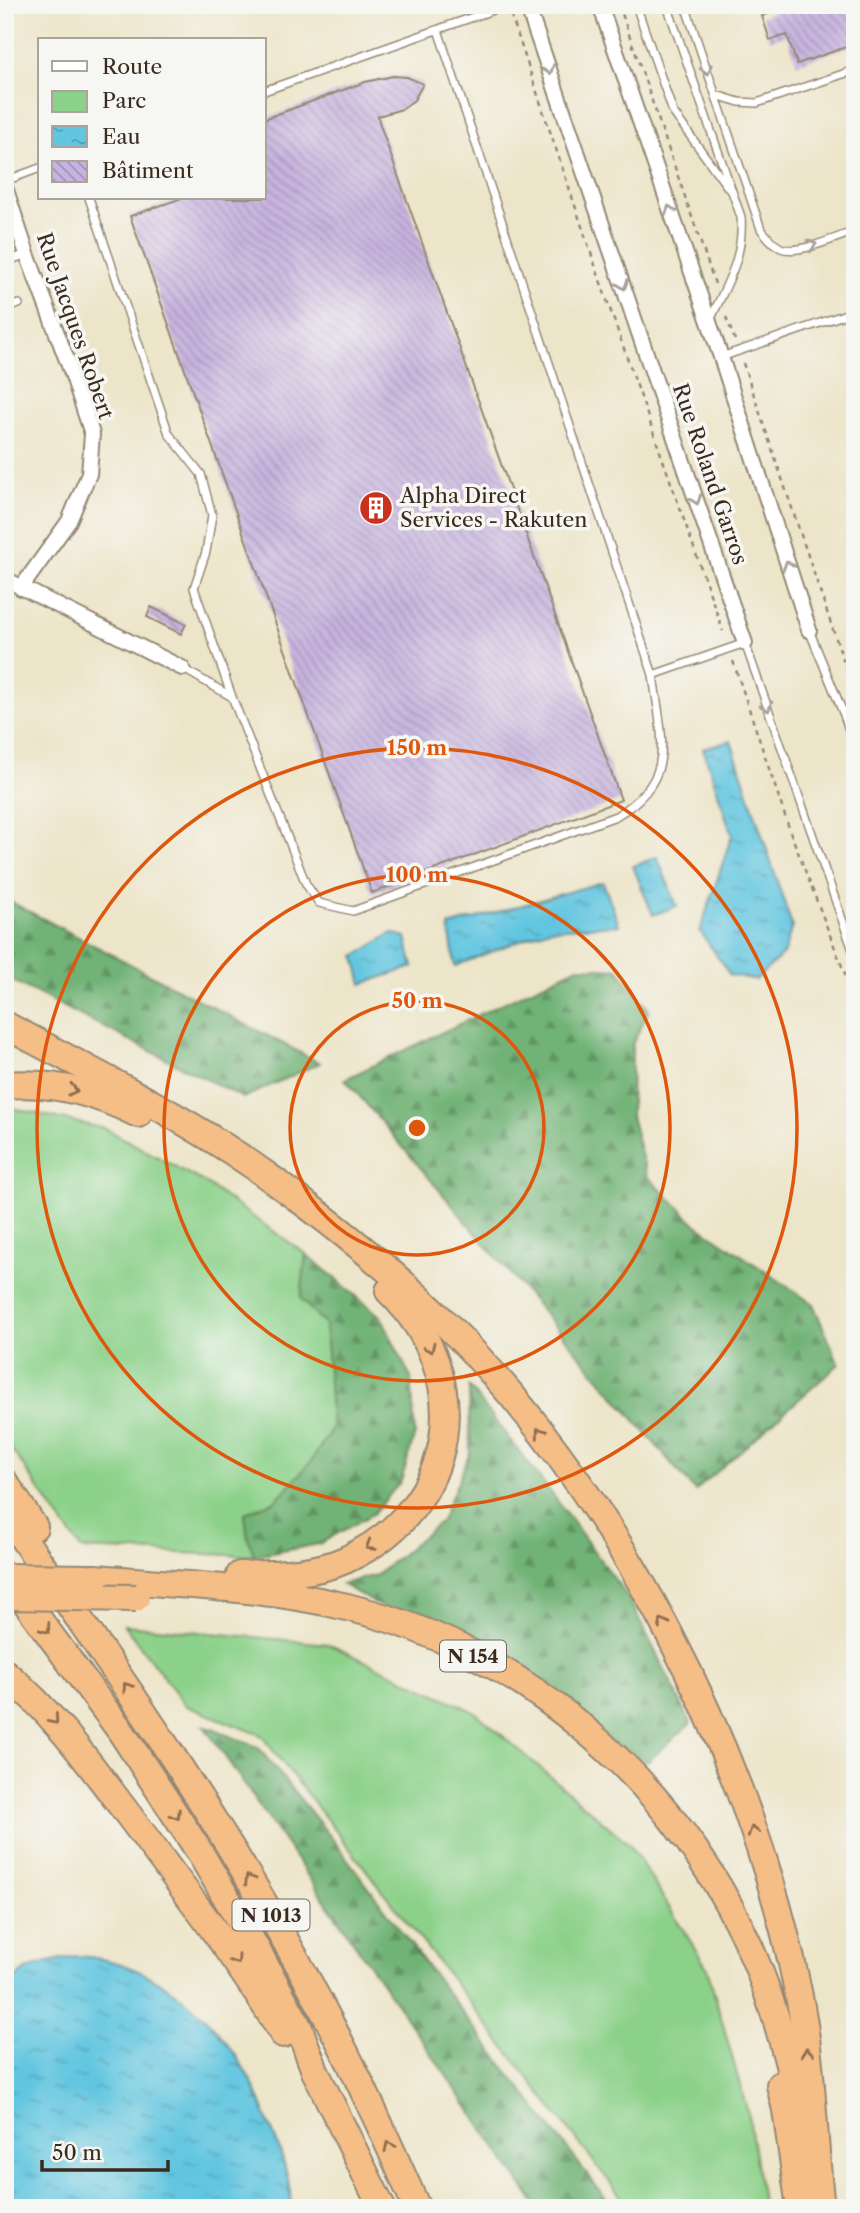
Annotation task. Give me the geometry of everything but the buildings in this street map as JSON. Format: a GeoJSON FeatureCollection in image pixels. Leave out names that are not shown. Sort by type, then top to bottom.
{"type":"FeatureCollection","features":[{"type":"Feature","properties":{"kind":"highway"},"geometry":{"type":"LineString","coordinates":[[5,1025],[229,1150],[337,1228],[446,1324],[517,1404],[558,1456],[627,1558],[679,1652],[722,1746],[743,1801],[771,1886],[800,1998],[813,2098],[814,2203]]}},
{"type":"Feature","properties":{"kind":"highway"},"geometry":{"type":"LineString","coordinates":[[5,1085],[59,1087],[103,1099],[161,1127],[247,1180],[351,1257],[404,1306],[437,1362],[443,1387],[446,1414],[443,1445],[436,1468],[423,1495],[404,1518],[391,1532],[366,1549],[343,1561],[319,1568],[275,1574],[95,1578]]}},
{"type":"Feature","properties":{"kind":"highway"},"geometry":{"type":"LineString","coordinates":[[5,1483],[33,1524],[94,1639]]}},
{"type":"Feature","properties":{"kind":"highway","name":"N 1013"},"geometry":{"type":"LineString","coordinates":[[5,1513],[148,1719],[269,1912],[329,2021],[417,2208]]}},
{"type":"Feature","properties":{"kind":"highway","name":"N 154"},"geometry":{"type":"LineString","coordinates":[[5,1576],[95,1578],[269,1592],[350,1608],[382,1617],[454,1647],[494,1667],[551,1704],[626,1766],[679,1828],[716,1882],[741,1929],[767,1989],[783,2037],[808,2152],[814,2203]]}},
{"type":"Feature","properties":{"kind":"highway","name":"N 1013"},"geometry":{"type":"LineString","coordinates":[[5,1576],[120,1730],[199,1851],[299,2028],[315,2071],[382,2208]]}},
{"type":"Feature","properties":{"kind":"highway","name":"N 154"},"geometry":{"type":"LineString","coordinates":[[5,1596],[136,1598],[225,1604],[320,1616],[394,1639],[459,1667],[492,1684],[578,1744],[610,1774],[668,1839],[695,1878],[736,1950],[766,2027],[786,2110],[814,2203]]}},
{"type":"Feature","properties":{"kind":"highway"},"geometry":{"type":"LineString","coordinates":[[5,1673],[33,1696],[78,1749],[234,1958],[291,2047],[315,2071]]}},
{"type":"Feature","properties":{"kind":"street","name":"Rue Roland Garros"},"geometry":{"type":"LineString","coordinates":[[527,5],[745,643]]}},
{"type":"Feature","properties":{"kind":"street"},"geometry":{"type":"LineString","coordinates":[[600,5],[721,357],[809,630]]}},
{"type":"Feature","properties":{"kind":"street","name":"Rue Jacques Robert"},"geometry":{"type":"LineString","coordinates":[[5,187],[92,433],[89,474],[69,521],[21,588]]}},
{"type":"Feature","properties":{"kind":"street"},"geometry":{"type":"LineString","coordinates":[[5,579],[182,668]]}},
{"type":"Feature","properties":{"kind":"lane"},"geometry":{"type":"LineString","coordinates":[[266,90],[507,5]]}},
{"type":"Feature","properties":{"kind":"lane"},"geometry":{"type":"LineString","coordinates":[[636,5],[673,111],[733,195]]}},
{"type":"Feature","properties":{"kind":"lane"},"geometry":{"type":"LineString","coordinates":[[667,5],[741,217],[743,238],[739,256],[708,325]]}},
{"type":"Feature","properties":{"kind":"lane"},"geometry":{"type":"LineString","coordinates":[[685,5],[761,229],[771,241],[783,249],[805,248],[855,231]]}},
{"type":"Feature","properties":{"kind":"lane"},"geometry":{"type":"LineString","coordinates":[[90,200],[169,434],[201,474],[212,515],[206,552],[194,588],[232,697],[306,884],[319,903],[353,911],[616,816],[636,805],[651,787],[662,763],[653,675],[438,30]]}},
{"type":"Feature","properties":{"kind":"lane"},"geometry":{"type":"LineString","coordinates":[[716,95],[739,102],[757,103],[855,70]]}},
{"type":"Feature","properties":{"kind":"lane"},"geometry":{"type":"LineString","coordinates":[[5,181],[38,169]]}},
{"type":"Feature","properties":{"kind":"lane"},"geometry":{"type":"LineString","coordinates":[[5,262],[27,254]]}},
{"type":"Feature","properties":{"kind":"lane"},"geometry":{"type":"LineString","coordinates":[[5,309],[19,304]]}},
{"type":"Feature","properties":{"kind":"lane"},"geometry":{"type":"LineString","coordinates":[[721,357],[855,311]]}},
{"type":"Feature","properties":{"kind":"lane"},"geometry":{"type":"LineString","coordinates":[[809,630],[855,747]]}},
{"type":"Feature","properties":{"kind":"lane"},"geometry":{"type":"LineString","coordinates":[[653,675],[745,643]]}},
{"type":"Feature","properties":{"kind":"lane","name":"Rue Roland Garros"},"geometry":{"type":"LineString","coordinates":[[745,643],[855,956]]}},
{"type":"Feature","properties":{"kind":"lane"},"geometry":{"type":"LineString","coordinates":[[182,668],[232,697]]}},
{"type":"Feature","properties":{"kind":"lane"},"geometry":{"type":"LineString","coordinates":[[844,715],[855,709]]}},
{"type":"Feature","properties":{"kind":"path"},"geometry":{"type":"LineString","coordinates":[[507,5],[791,834],[855,1000]]}},
{"type":"Feature","properties":{"kind":"green space"},"geometry":{"type":"Polygon","coordinates":[[[5,899],[320,1063],[243,1098],[5,977],[5,899]]]}},
{"type":"Feature","properties":{"kind":"green space"},"geometry":{"type":"Polygon","coordinates":[[[578,967],[618,969],[649,1010],[632,1045],[631,1116],[647,1176],[697,1225],[813,1304],[839,1364],[695,1491],[345,1079],[578,967]]]}},
{"type":"Feature","properties":{"kind":"green space"},"geometry":{"type":"Polygon","coordinates":[[[5,1108],[106,1129],[202,1181],[306,1254],[301,1299],[325,1324],[332,1428],[310,1463],[275,1501],[245,1514],[248,1539],[255,1556],[81,1549],[5,1440],[5,1108]]]}},
{"type":"Feature","properties":{"kind":"green space"},"geometry":{"type":"Polygon","coordinates":[[[306,1254],[381,1317],[411,1378],[415,1434],[401,1481],[374,1513],[319,1544],[255,1556],[248,1539],[245,1513],[275,1501],[310,1463],[332,1428],[325,1324],[301,1299],[306,1254]]]}},
{"type":"Feature","properties":{"kind":"green space"},"geometry":{"type":"Polygon","coordinates":[[[469,1387],[629,1599],[691,1723],[647,1762],[342,1584],[377,1575],[441,1521],[470,1453],[469,1387]]]}},
{"type":"Feature","properties":{"kind":"green space"},"geometry":{"type":"Polygon","coordinates":[[[124,1625],[328,1644],[475,1712],[630,1845],[707,1968],[749,2117],[763,2208],[630,2208],[261,1735],[186,1706],[124,1625]]]}},
{"type":"Feature","properties":{"kind":"green space"},"geometry":{"type":"Polygon","coordinates":[[[204,1726],[258,1747],[331,1837],[613,2208],[538,2208],[204,1726]]]}},
{"type":"Feature","properties":{"kind":"water"},"geometry":{"type":"Polygon","coordinates":[[[731,741],[792,926],[784,953],[756,980],[730,975],[700,931],[732,835],[703,748],[731,741]]]}},
{"type":"Feature","properties":{"kind":"water"},"geometry":{"type":"Polygon","coordinates":[[[657,857],[677,906],[653,915],[633,866],[657,857]]]}},
{"type":"Feature","properties":{"kind":"water"},"geometry":{"type":"Polygon","coordinates":[[[603,882],[619,925],[549,929],[455,966],[449,926],[603,882]]]}},
{"type":"Feature","properties":{"kind":"water"},"geometry":{"type":"Polygon","coordinates":[[[392,933],[406,937],[413,967],[362,984],[355,956],[392,933]]]}},
{"type":"Feature","properties":{"kind":"water"},"geometry":{"type":"Polygon","coordinates":[[[78,1956],[129,1967],[153,1979],[176,1993],[215,2029],[246,2072],[259,2099],[285,2166],[291,2208],[17,2208],[5,2175],[5,1991],[11,1982],[27,1970],[47,1962],[78,1956]]]}},
{"type":"Feature","properties":{"kind":"place","name":"Alpha Direct Services - Rakuten"},"geometry":{"type":"Point","coordinates":[376,508]}}]}
